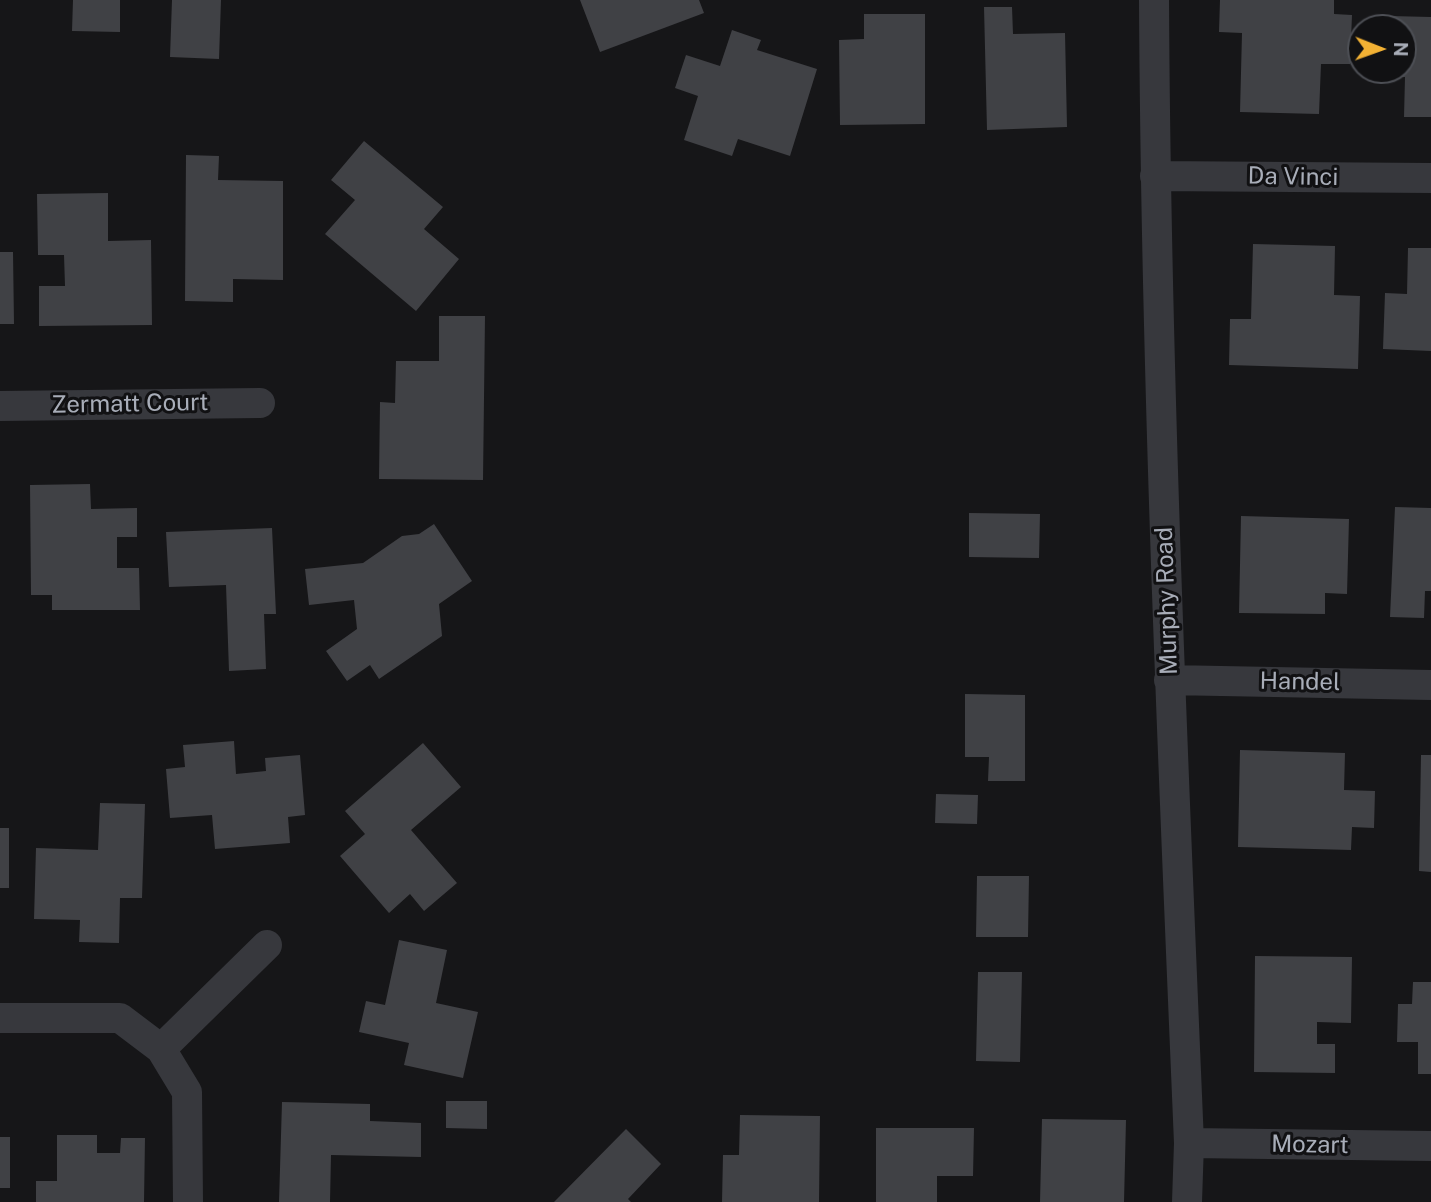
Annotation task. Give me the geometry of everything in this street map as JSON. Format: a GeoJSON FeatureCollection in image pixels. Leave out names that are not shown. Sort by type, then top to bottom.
{"type":"FeatureCollection","features":[{"type":"Feature","properties":{"kind":"street","name":"Murphy Road"},"geometry":{"type":"LineString","coordinates":[[1154,0],[1155,176],[1169,680],[1189,1143],[1187,1202]]}},
{"type":"Feature","properties":{"kind":"street","name":"Da Vinci"},"geometry":{"type":"LineString","coordinates":[[1155,176],[1431,178]]}},
{"type":"Feature","properties":{"kind":"street","name":"Zermatt Court"},"geometry":{"type":"LineString","coordinates":[[0,406],[261,403]]}},
{"type":"Feature","properties":{"kind":"street","name":"Handel"},"geometry":{"type":"LineString","coordinates":[[1169,680],[1431,685]]}},
{"type":"Feature","properties":{"kind":"street"},"geometry":{"type":"LineString","coordinates":[[161,1049],[267,945]]}},
{"type":"Feature","properties":{"kind":"street"},"geometry":{"type":"LineString","coordinates":[[0,1018],[120,1018],[161,1049],[187,1092],[188,1202]]}},
{"type":"Feature","properties":{"kind":"street","name":"Mozart"},"geometry":{"type":"LineString","coordinates":[[1189,1143],[1431,1146]]}},
{"type":"Feature","properties":{"kind":"building"},"geometry":{"type":"Polygon","coordinates":[[[73,0],[120,0],[120,32],[72,31],[73,0]]]}},
{"type":"Feature","properties":{"kind":"building"},"geometry":{"type":"Polygon","coordinates":[[[172,0],[221,0],[219,59],[170,57],[172,0]]]}},
{"type":"Feature","properties":{"kind":"building"},"geometry":{"type":"Polygon","coordinates":[[[580,0],[699,0],[704,13],[600,52],[580,0]]]}},
{"type":"Feature","properties":{"kind":"building"},"geometry":{"type":"Polygon","coordinates":[[[1220,0],[1334,0],[1334,14],[1347,15],[1347,64],[1321,64],[1319,114],[1240,112],[1242,33],[1219,32],[1220,0]]]}},
{"type":"Feature","properties":{"kind":"building"},"geometry":{"type":"Polygon","coordinates":[[[984,7],[1012,7],[1013,34],[1065,33],[1067,127],[987,130],[984,7]]]}},
{"type":"Feature","properties":{"kind":"building"},"geometry":{"type":"Polygon","coordinates":[[[864,14],[925,14],[925,124],[840,125],[839,40],[864,39],[864,14]]]}},
{"type":"Feature","properties":{"kind":"building"},"geometry":{"type":"Polygon","coordinates":[[[1417,17],[1431,17],[1431,117],[1404,117],[1405,84],[1417,84],[1417,17]]]}},
{"type":"Feature","properties":{"kind":"building"},"geometry":{"type":"Polygon","coordinates":[[[732,30],[761,40],[757,50],[817,69],[790,156],[738,139],[732,156],[684,140],[698,96],[675,88],[686,55],[720,66],[732,30]]]}},
{"type":"Feature","properties":{"kind":"building"},"geometry":{"type":"Polygon","coordinates":[[[364,141],[443,207],[424,229],[459,259],[416,311],[325,234],[355,200],[331,180],[364,141]]]}},
{"type":"Feature","properties":{"kind":"building"},"geometry":{"type":"Polygon","coordinates":[[[186,155],[219,156],[218,180],[283,181],[283,280],[233,279],[233,302],[185,301],[186,155]]]}},
{"type":"Feature","properties":{"kind":"building"},"geometry":{"type":"Polygon","coordinates":[[[108,193],[108,241],[151,240],[152,325],[39,326],[39,286],[65,286],[64,255],[38,255],[37,194],[108,193]]]}},
{"type":"Feature","properties":{"kind":"building"},"geometry":{"type":"Polygon","coordinates":[[[1253,244],[1335,246],[1334,295],[1360,296],[1358,369],[1229,365],[1230,319],[1251,319],[1253,244]]]}},
{"type":"Feature","properties":{"kind":"building"},"geometry":{"type":"Polygon","coordinates":[[[1408,248],[1431,248],[1431,351],[1383,349],[1385,293],[1407,294],[1408,248]]]}},
{"type":"Feature","properties":{"kind":"building"},"geometry":{"type":"Polygon","coordinates":[[[0,252],[13,252],[14,324],[0,324],[0,252]]]}},
{"type":"Feature","properties":{"kind":"building"},"geometry":{"type":"Polygon","coordinates":[[[439,316],[485,316],[483,480],[379,479],[380,402],[395,403],[396,361],[439,361],[439,316]]]}},
{"type":"Feature","properties":{"kind":"building"},"geometry":{"type":"Polygon","coordinates":[[[90,484],[91,509],[137,508],[137,537],[117,537],[117,568],[139,568],[140,610],[52,610],[52,595],[31,595],[30,485],[90,484]]]}},
{"type":"Feature","properties":{"kind":"building"},"geometry":{"type":"Polygon","coordinates":[[[1395,507],[1431,508],[1431,591],[1425,591],[1424,618],[1390,617],[1395,507]]]}},
{"type":"Feature","properties":{"kind":"building"},"geometry":{"type":"Polygon","coordinates":[[[969,513],[1040,514],[1039,558],[969,557],[969,513]]]}},
{"type":"Feature","properties":{"kind":"building"},"geometry":{"type":"Polygon","coordinates":[[[1241,516],[1349,519],[1347,594],[1325,593],[1325,614],[1239,613],[1241,516]]]}},
{"type":"Feature","properties":{"kind":"building"},"geometry":{"type":"Polygon","coordinates":[[[434,524],[472,581],[439,604],[442,636],[379,679],[370,665],[347,681],[326,651],[357,629],[354,600],[309,605],[305,569],[363,563],[402,536],[419,534],[434,524]]]}},
{"type":"Feature","properties":{"kind":"building"},"geometry":{"type":"Polygon","coordinates":[[[272,528],[276,614],[264,614],[266,669],[229,671],[226,585],[169,587],[166,532],[272,528]]]}},
{"type":"Feature","properties":{"kind":"building"},"geometry":{"type":"Polygon","coordinates":[[[965,694],[1025,695],[1025,781],[988,781],[989,757],[965,757],[965,694]]]}},
{"type":"Feature","properties":{"kind":"building"},"geometry":{"type":"Polygon","coordinates":[[[234,741],[236,774],[266,771],[265,758],[300,755],[305,815],[288,817],[290,843],[215,849],[212,815],[170,818],[166,769],[185,767],[183,745],[234,741]]]}},
{"type":"Feature","properties":{"kind":"building"},"geometry":{"type":"Polygon","coordinates":[[[423,743],[461,787],[411,830],[457,883],[424,911],[410,894],[389,913],[340,856],[365,834],[345,811],[423,743]]]}},
{"type":"Feature","properties":{"kind":"building"},"geometry":{"type":"Polygon","coordinates":[[[1240,750],[1345,753],[1344,790],[1375,791],[1374,828],[1352,827],[1351,850],[1238,847],[1240,750]]]}},
{"type":"Feature","properties":{"kind":"building"},"geometry":{"type":"Polygon","coordinates":[[[1421,755],[1431,755],[1431,872],[1419,871],[1421,755]]]}},
{"type":"Feature","properties":{"kind":"building"},"geometry":{"type":"Polygon","coordinates":[[[936,794],[978,795],[977,824],[935,823],[936,794]]]}},
{"type":"Feature","properties":{"kind":"building"},"geometry":{"type":"Polygon","coordinates":[[[100,803],[145,804],[142,898],[120,898],[119,943],[79,942],[80,920],[34,919],[36,848],[98,850],[100,803]]]}},
{"type":"Feature","properties":{"kind":"building"},"geometry":{"type":"Polygon","coordinates":[[[0,828],[9,828],[9,888],[0,888],[0,828]]]}},
{"type":"Feature","properties":{"kind":"building"},"geometry":{"type":"Polygon","coordinates":[[[977,876],[1029,876],[1028,937],[976,937],[977,876]]]}},
{"type":"Feature","properties":{"kind":"building"},"geometry":{"type":"Polygon","coordinates":[[[399,940],[447,950],[436,1003],[478,1012],[463,1078],[404,1065],[409,1043],[359,1032],[366,1001],[385,1005],[399,940]]]}},
{"type":"Feature","properties":{"kind":"building"},"geometry":{"type":"Polygon","coordinates":[[[1255,956],[1352,957],[1351,1023],[1317,1022],[1317,1044],[1335,1044],[1335,1073],[1254,1072],[1255,956]]]}},
{"type":"Feature","properties":{"kind":"building"},"geometry":{"type":"Polygon","coordinates":[[[978,972],[1022,972],[1020,1062],[976,1061],[978,972]]]}},
{"type":"Feature","properties":{"kind":"building"},"geometry":{"type":"Polygon","coordinates":[[[1413,982],[1431,982],[1431,1074],[1418,1074],[1418,1042],[1397,1042],[1398,1004],[1412,1004],[1413,982]]]}},
{"type":"Feature","properties":{"kind":"building"},"geometry":{"type":"Polygon","coordinates":[[[446,1101],[487,1101],[487,1129],[446,1128],[446,1101]]]}},
{"type":"Feature","properties":{"kind":"building"},"geometry":{"type":"Polygon","coordinates":[[[282,1102],[370,1104],[370,1121],[421,1123],[421,1157],[331,1155],[330,1202],[279,1202],[282,1102]]]}},
{"type":"Feature","properties":{"kind":"building"},"geometry":{"type":"Polygon","coordinates":[[[740,1115],[820,1116],[819,1202],[722,1202],[723,1155],[739,1155],[740,1115]]]}},
{"type":"Feature","properties":{"kind":"building"},"geometry":{"type":"Polygon","coordinates":[[[1042,1119],[1126,1120],[1124,1202],[1040,1202],[1042,1119]]]}},
{"type":"Feature","properties":{"kind":"building"},"geometry":{"type":"Polygon","coordinates":[[[876,1128],[974,1128],[973,1176],[937,1176],[937,1202],[876,1202],[876,1128]]]}},
{"type":"Feature","properties":{"kind":"building"},"geometry":{"type":"Polygon","coordinates":[[[626,1129],[661,1164],[628,1199],[631,1202],[554,1202],[626,1129]]]}},
{"type":"Feature","properties":{"kind":"building"},"geometry":{"type":"Polygon","coordinates":[[[57,1135],[97,1135],[97,1153],[120,1153],[121,1138],[145,1138],[144,1202],[36,1202],[36,1181],[57,1181],[57,1135]]]}},
{"type":"Feature","properties":{"kind":"building"},"geometry":{"type":"Polygon","coordinates":[[[0,1137],[10,1137],[10,1188],[0,1188],[0,1137]]]}}]}
